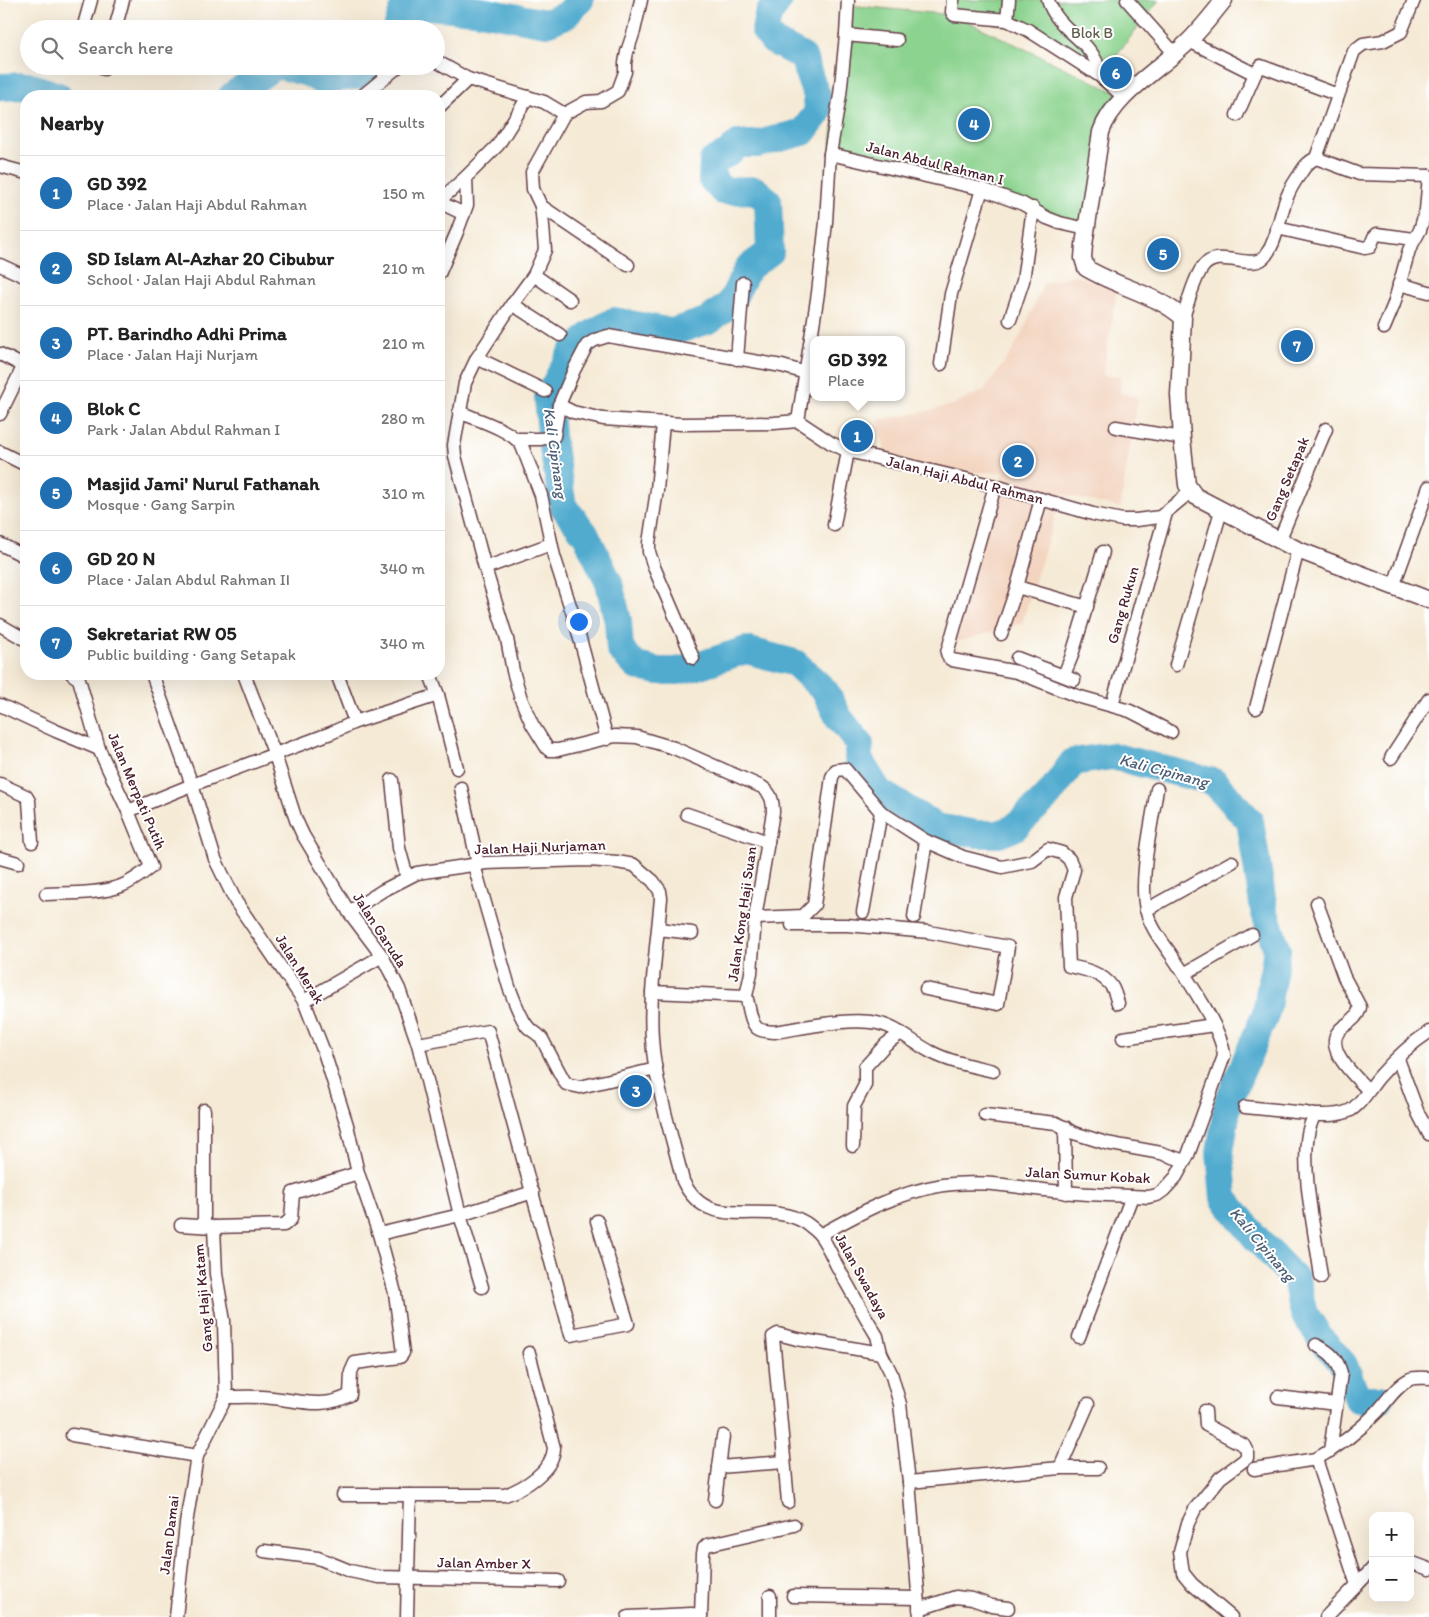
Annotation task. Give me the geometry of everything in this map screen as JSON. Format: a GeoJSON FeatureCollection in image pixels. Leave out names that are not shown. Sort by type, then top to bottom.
{"type":"FeatureCollection","features":[{"type":"Feature","properties":{"kind":"street"},"geometry":{"type":"LineString","coordinates":[[85,20],[91,0]]}},
{"type":"Feature","properties":{"kind":"street"},"geometry":{"type":"LineString","coordinates":[[117,20],[123,0]]}},
{"type":"Feature","properties":{"kind":"street"},"geometry":{"type":"LineString","coordinates":[[518,439],[530,464],[541,495],[552,544],[607,739],[558,750],[549,750],[545,746],[521,699],[507,639],[485,568],[455,456],[454,445],[465,384],[477,358],[512,304],[534,275],[545,250],[540,206],[533,189],[532,172],[564,114],[586,102],[611,97],[618,91],[625,72],[627,52],[641,0]]}},
{"type":"Feature","properties":{"kind":"street"},"geometry":{"type":"LineString","coordinates":[[812,336],[826,222],[830,154],[846,35],[848,0]]}},
{"type":"Feature","properties":{"kind":"street"},"geometry":{"type":"LineString","coordinates":[[953,0],[952,12],[954,15],[1007,20],[1028,30],[1100,76],[1124,97]]}},
{"type":"Feature","properties":{"kind":"street"},"geometry":{"type":"LineString","coordinates":[[1007,20],[1009,0]]}},
{"type":"Feature","properties":{"kind":"street"},"geometry":{"type":"LineString","coordinates":[[1048,0],[1059,21],[1092,54],[1100,76]]}},
{"type":"Feature","properties":{"kind":"street"},"geometry":{"type":"LineString","coordinates":[[1127,0],[1176,54]]}},
{"type":"Feature","properties":{"kind":"street"},"geometry":{"type":"LineString","coordinates":[[1183,318],[1172,309],[1086,268],[1083,258],[1086,229],[1101,132],[1109,114],[1124,97],[1176,54],[1224,0]]}},
{"type":"Feature","properties":{"kind":"street"},"geometry":{"type":"LineString","coordinates":[[1414,0],[1401,32],[1383,41],[1363,44],[1354,51],[1316,158],[1308,162],[1293,185],[1266,256],[1260,261],[1218,258],[1209,261],[1202,268],[1183,318],[1180,395],[1182,438],[1187,485],[1190,492],[1221,511],[1298,550],[1429,600]]}},
{"type":"Feature","properties":{"kind":"street"},"geometry":{"type":"LineString","coordinates":[[846,35],[897,40]]}},
{"type":"Feature","properties":{"kind":"street"},"geometry":{"type":"LineString","coordinates":[[1189,41],[1255,74]]}},
{"type":"Feature","properties":{"kind":"street"},"geometry":{"type":"LineString","coordinates":[[1236,115],[1255,74],[1259,67],[1263,65],[1338,95]]}},
{"type":"Feature","properties":{"kind":"street"},"geometry":{"type":"LineString","coordinates":[[445,66],[468,79],[544,102],[564,114]]}},
{"type":"Feature","properties":{"kind":"street"},"geometry":{"type":"LineString","coordinates":[[369,90],[388,75]]}},
{"type":"Feature","properties":{"kind":"street"},"geometry":{"type":"LineString","coordinates":[[445,101],[468,79]]}},
{"type":"Feature","properties":{"kind":"street"},"geometry":{"type":"LineString","coordinates":[[445,196],[498,146],[528,97]]}},
{"type":"Feature","properties":{"kind":"street","name":"Jalan Abdul Rahman I"},"geometry":{"type":"LineString","coordinates":[[830,154],[982,189],[1033,208],[1047,218],[1086,229]]}},
{"type":"Feature","properties":{"kind":"street"},"geometry":{"type":"LineString","coordinates":[[1316,158],[1359,174],[1429,176],[1426,210],[1420,230],[1409,250],[1394,304],[1384,328]]}},
{"type":"Feature","properties":{"kind":"street"},"geometry":{"type":"LineString","coordinates":[[0,166],[20,171]]}},
{"type":"Feature","properties":{"kind":"street"},"geometry":{"type":"LineString","coordinates":[[445,260],[467,205],[466,177]]}},
{"type":"Feature","properties":{"kind":"street"},"geometry":{"type":"LineString","coordinates":[[941,364],[952,294],[982,189]]}},
{"type":"Feature","properties":{"kind":"street"},"geometry":{"type":"LineString","coordinates":[[445,205],[464,214]]}},
{"type":"Feature","properties":{"kind":"street"},"geometry":{"type":"LineString","coordinates":[[540,206],[628,265]]}},
{"type":"Feature","properties":{"kind":"street"},"geometry":{"type":"LineString","coordinates":[[1010,320],[1023,281],[1033,208]]}},
{"type":"Feature","properties":{"kind":"street"},"geometry":{"type":"LineString","coordinates":[[1277,228],[1365,248],[1370,247],[1377,234],[1414,239]]}},
{"type":"Feature","properties":{"kind":"street"},"geometry":{"type":"LineString","coordinates":[[0,264],[20,274]]}},
{"type":"Feature","properties":{"kind":"street"},"geometry":{"type":"LineString","coordinates":[[534,275],[570,300]]}},
{"type":"Feature","properties":{"kind":"street"},"geometry":{"type":"LineString","coordinates":[[737,359],[743,284]]}},
{"type":"Feature","properties":{"kind":"street"},"geometry":{"type":"LineString","coordinates":[[1399,284],[1429,292]]}},
{"type":"Feature","properties":{"kind":"street"},"geometry":{"type":"LineString","coordinates":[[512,304],[560,335]]}},
{"type":"Feature","properties":{"kind":"street"},"geometry":{"type":"LineString","coordinates":[[459,412],[518,439],[541,439],[554,436],[559,405],[587,345],[608,336],[782,366],[806,373]]}},
{"type":"Feature","properties":{"kind":"street"},"geometry":{"type":"LineString","coordinates":[[559,405],[588,417],[663,423],[737,424],[798,422],[810,346]]}},
{"type":"Feature","properties":{"kind":"street"},"geometry":{"type":"LineString","coordinates":[[0,354],[20,362]]}},
{"type":"Feature","properties":{"kind":"street"},"geometry":{"type":"LineString","coordinates":[[477,358],[545,391]]}},
{"type":"Feature","properties":{"kind":"street"},"geometry":{"type":"LineString","coordinates":[[0,414],[20,376]]}},
{"type":"Feature","properties":{"kind":"street","name":"Jalan Haji Abdul Rahman"},"geometry":{"type":"LineString","coordinates":[[798,422],[848,451],[995,486],[1093,514],[1122,520],[1147,520],[1160,517],[1190,492]]}},
{"type":"Feature","properties":{"kind":"street"},"geometry":{"type":"LineString","coordinates":[[663,423],[658,483],[649,552],[693,658]]}},
{"type":"Feature","properties":{"kind":"street"},"geometry":{"type":"LineString","coordinates":[[1116,427],[1182,438]]}},
{"type":"Feature","properties":{"kind":"street","name":"Gang Setapak"},"geometry":{"type":"LineString","coordinates":[[1279,541],[1326,429]]}},
{"type":"Feature","properties":{"kind":"street"},"geometry":{"type":"LineString","coordinates":[[834,525],[848,451]]}},
{"type":"Feature","properties":{"kind":"street"},"geometry":{"type":"LineString","coordinates":[[0,452],[20,462]]}},
{"type":"Feature","properties":{"kind":"street"},"geometry":{"type":"LineString","coordinates":[[995,486],[947,653],[948,656],[952,660],[1017,672],[1077,696],[1130,711],[1172,732]]}},
{"type":"Feature","properties":{"kind":"street"},"geometry":{"type":"LineString","coordinates":[[1394,588],[1429,487]]}},
{"type":"Feature","properties":{"kind":"street"},"geometry":{"type":"LineString","coordinates":[[1001,634],[1017,587],[1041,499]]}},
{"type":"Feature","properties":{"kind":"street"},"geometry":{"type":"LineString","coordinates":[[1176,665],[1221,511]]}},
{"type":"Feature","properties":{"kind":"street","name":"Gang Rukun"},"geometry":{"type":"LineString","coordinates":[[1112,705],[1166,513]]}},
{"type":"Feature","properties":{"kind":"street"},"geometry":{"type":"LineString","coordinates":[[0,544],[20,554]]}},
{"type":"Feature","properties":{"kind":"street"},"geometry":{"type":"LineString","coordinates":[[485,568],[552,544]]}},
{"type":"Feature","properties":{"kind":"street"},"geometry":{"type":"LineString","coordinates":[[1256,708],[1298,550]]}},
{"type":"Feature","properties":{"kind":"street"},"geometry":{"type":"LineString","coordinates":[[1017,658],[1069,677],[1103,552]]}},
{"type":"Feature","properties":{"kind":"street"},"geometry":{"type":"LineString","coordinates":[[1017,587],[1087,607]]}},
{"type":"Feature","properties":{"kind":"street"},"geometry":{"type":"LineString","coordinates":[[0,625],[20,637]]}},
{"type":"Feature","properties":{"kind":"street","name":"Jalan Merpati Putih"},"geometry":{"type":"LineString","coordinates":[[46,894],[119,887],[129,883],[152,867],[99,748],[79,680]]}},
{"type":"Feature","properties":{"kind":"street","name":"Jalan Merak"},"geometry":{"type":"LineString","coordinates":[[154,680],[192,784],[215,859],[236,902],[304,1001],[324,1052],[347,1125],[358,1174],[379,1234],[394,1293],[403,1353],[400,1357],[355,1363],[351,1372],[350,1395],[339,1401],[304,1404],[272,1398],[226,1397]]}},
{"type":"Feature","properties":{"kind":"street","name":"Jalan Garuda"},"geometry":{"type":"LineString","coordinates":[[246,680],[275,754],[296,820],[303,835],[349,912],[382,956],[399,989],[418,1044],[460,1215],[482,1287]]}},
{"type":"Feature","properties":{"kind":"street"},"geometry":{"type":"LineString","coordinates":[[339,680],[355,722]]}},
{"type":"Feature","properties":{"kind":"street"},"geometry":{"type":"LineString","coordinates":[[432,680],[457,768]]}},
{"type":"Feature","properties":{"kind":"street"},"geometry":{"type":"LineString","coordinates":[[128,811],[192,784],[355,722],[438,695]]}},
{"type":"Feature","properties":{"kind":"street"},"geometry":{"type":"LineString","coordinates":[[1391,758],[1429,699]]}},
{"type":"Feature","properties":{"kind":"street"},"geometry":{"type":"LineString","coordinates":[[0,705],[56,731],[99,748]]}},
{"type":"Feature","properties":{"kind":"street","name":"Jalan Kong Haji Suan"},"geometry":{"type":"LineString","coordinates":[[607,739],[615,736],[637,737],[674,748],[762,786],[769,792],[773,802],[774,812],[755,922],[751,973],[746,996],[652,992]]}},
{"type":"Feature","properties":{"kind":"street"},"geometry":{"type":"LineString","coordinates":[[755,922],[803,916],[814,905],[832,777],[836,770],[845,769],[881,812],[926,841],[963,856],[1002,867],[1032,861],[1048,849],[1062,852],[1070,859],[1074,870],[1066,897],[1069,966],[1087,969],[1100,977],[1111,986],[1118,1003]]}},
{"type":"Feature","properties":{"kind":"street"},"geometry":{"type":"LineString","coordinates":[[392,780],[399,848],[407,877]]}},
{"type":"Feature","properties":{"kind":"street"},"geometry":{"type":"LineString","coordinates":[[0,784],[26,796],[29,801],[32,842]]}},
{"type":"Feature","properties":{"kind":"street"},"geometry":{"type":"LineString","coordinates":[[461,788],[476,864],[509,987],[516,1005],[529,1028],[541,1038],[566,1084],[580,1087],[656,1069]]}},
{"type":"Feature","properties":{"kind":"street","name":"Jalan Sumur Kobak"},"geometry":{"type":"LineString","coordinates":[[820,1235],[873,1206],[907,1194],[944,1185],[989,1184],[1066,1193],[1148,1197],[1157,1195],[1164,1190],[1176,1177],[1191,1148],[1224,1061],[1224,1047],[1214,1025],[1184,974],[1153,928],[1146,910],[1145,873],[1157,789]]}},
{"type":"Feature","properties":{"kind":"street"},"geometry":{"type":"LineString","coordinates":[[863,912],[881,812]]}},
{"type":"Feature","properties":{"kind":"street"},"geometry":{"type":"LineString","coordinates":[[687,814],[768,842]]}},
{"type":"Feature","properties":{"kind":"street"},"geometry":{"type":"LineString","coordinates":[[914,917],[926,841]]}},
{"type":"Feature","properties":{"kind":"street"},"geometry":{"type":"LineString","coordinates":[[0,858],[18,864]]}},
{"type":"Feature","properties":{"kind":"street","name":"Jalan Haji Nurjaman"},"geometry":{"type":"LineString","coordinates":[[349,912],[382,890],[417,873],[476,864],[588,860],[634,865],[660,890],[661,898],[652,992]]}},
{"type":"Feature","properties":{"kind":"street"},"geometry":{"type":"LineString","coordinates":[[1146,910],[1232,862]]}},
{"type":"Feature","properties":{"kind":"street"},"geometry":{"type":"LineString","coordinates":[[1317,903],[1344,977],[1360,1007],[1356,1016],[1335,1035],[1335,1048],[1348,1069],[1368,1090]]}},
{"type":"Feature","properties":{"kind":"street"},"geometry":{"type":"LineString","coordinates":[[755,922],[848,925],[929,932],[1008,947],[998,1004],[926,989]]}},
{"type":"Feature","properties":{"kind":"street"},"geometry":{"type":"LineString","coordinates":[[658,930],[692,933]]}},
{"type":"Feature","properties":{"kind":"street"},"geometry":{"type":"LineString","coordinates":[[1184,974],[1252,935]]}},
{"type":"Feature","properties":{"kind":"street"},"geometry":{"type":"LineString","coordinates":[[304,1001],[382,956]]}},
{"type":"Feature","properties":{"kind":"street","name":"Jalan Swadaya"},"geometry":{"type":"LineString","coordinates":[[652,992],[652,1040],[656,1069],[683,1181],[687,1190],[697,1202],[708,1209],[785,1214],[806,1223],[820,1235],[876,1336],[881,1353],[891,1373],[900,1404],[919,1608]]}},
{"type":"Feature","properties":{"kind":"street"},"geometry":{"type":"LineString","coordinates":[[746,996],[756,1027],[762,1030],[774,1032],[848,1022],[865,1022],[888,1026],[939,1056],[993,1071]]}},
{"type":"Feature","properties":{"kind":"street"},"geometry":{"type":"LineString","coordinates":[[1123,1038],[1214,1025]]}},
{"type":"Feature","properties":{"kind":"street"},"geometry":{"type":"LineString","coordinates":[[418,1044],[488,1030],[571,1335],[628,1324],[597,1221]]}},
{"type":"Feature","properties":{"kind":"street"},"geometry":{"type":"LineString","coordinates":[[1246,1108],[1314,1115],[1327,1115],[1350,1110],[1358,1104],[1382,1074],[1420,1038],[1429,1032]]}},
{"type":"Feature","properties":{"kind":"street"},"geometry":{"type":"LineString","coordinates":[[853,1146],[854,1106],[865,1085],[865,1067],[886,1044],[901,1034]]}},
{"type":"Feature","properties":{"kind":"street"},"geometry":{"type":"LineString","coordinates":[[1398,1059],[1418,1113],[1429,1134]]}},
{"type":"Feature","properties":{"kind":"street"},"geometry":{"type":"LineString","coordinates":[[204,1110],[209,1227]]}},
{"type":"Feature","properties":{"kind":"street"},"geometry":{"type":"LineString","coordinates":[[985,1115],[1038,1120],[1065,1127],[1106,1143],[1161,1153],[1185,1161]]}},
{"type":"Feature","properties":{"kind":"street"},"geometry":{"type":"LineString","coordinates":[[1314,1115],[1308,1132],[1306,1150],[1308,1186],[1322,1277]]}},
{"type":"Feature","properties":{"kind":"street"},"geometry":{"type":"LineString","coordinates":[[1065,1127],[1066,1193]]}},
{"type":"Feature","properties":{"kind":"street","name":"Gang Haji Katam"},"geometry":{"type":"LineString","coordinates":[[180,1225],[209,1227],[284,1225],[291,1219],[292,1193],[358,1174]]}},
{"type":"Feature","properties":{"kind":"street"},"geometry":{"type":"LineString","coordinates":[[379,1234],[460,1215],[533,1192]]}},
{"type":"Feature","properties":{"kind":"street"},"geometry":{"type":"LineString","coordinates":[[1079,1337],[1132,1196]]}},
{"type":"Feature","properties":{"kind":"street","name":"Gang Haji Katam"},"geometry":{"type":"LineString","coordinates":[[209,1227],[224,1321],[226,1397]]}},
{"type":"Feature","properties":{"kind":"street"},"geometry":{"type":"LineString","coordinates":[[788,1502],[773,1339],[775,1335],[881,1353]]}},
{"type":"Feature","properties":{"kind":"street"},"geometry":{"type":"LineString","coordinates":[[1316,1346],[1330,1353],[1338,1363],[1341,1373],[1330,1451]]}},
{"type":"Feature","properties":{"kind":"street"},"geometry":{"type":"LineString","coordinates":[[343,1495],[504,1495],[525,1485],[536,1477],[545,1468],[554,1453],[554,1448],[529,1353]]}},
{"type":"Feature","properties":{"kind":"street"},"geometry":{"type":"LineString","coordinates":[[1254,1468],[1316,1459],[1330,1451],[1376,1413],[1392,1394],[1407,1381],[1413,1378],[1429,1378]]}},
{"type":"Feature","properties":{"kind":"street","name":"Jalan Damai"},"geometry":{"type":"LineString","coordinates":[[176,1617],[186,1524],[197,1456],[226,1397]]}},
{"type":"Feature","properties":{"kind":"street"},"geometry":{"type":"LineString","coordinates":[[1278,1397],[1336,1404]]}},
{"type":"Feature","properties":{"kind":"street"},"geometry":{"type":"LineString","coordinates":[[1060,1468],[1088,1404]]}},
{"type":"Feature","properties":{"kind":"street"},"geometry":{"type":"LineString","coordinates":[[1205,1411],[1206,1425],[1245,1446],[1248,1454],[1247,1458],[1220,1478],[1195,1509],[1188,1523],[1180,1552],[1183,1572],[1192,1584],[1231,1617]]}},
{"type":"Feature","properties":{"kind":"street"},"geometry":{"type":"LineString","coordinates":[[72,1435],[197,1456]]}},
{"type":"Feature","properties":{"kind":"street"},"geometry":{"type":"LineString","coordinates":[[715,1500],[723,1436]]}},
{"type":"Feature","properties":{"kind":"street"},"geometry":{"type":"LineString","coordinates":[[1316,1459],[1356,1586]]}},
{"type":"Feature","properties":{"kind":"street"},"geometry":{"type":"LineString","coordinates":[[719,1467],[784,1462]]}},
{"type":"Feature","properties":{"kind":"street"},"geometry":{"type":"LineString","coordinates":[[908,1482],[1060,1468],[1098,1468]]}},
{"type":"Feature","properties":{"kind":"street"},"geometry":{"type":"LineString","coordinates":[[407,1617],[410,1495]]}},
{"type":"Feature","properties":{"kind":"street"},"geometry":{"type":"LineString","coordinates":[[628,1617],[691,1614],[701,1616],[703,1554],[707,1546],[794,1525]]}},
{"type":"Feature","properties":{"kind":"street","name":"Jalan Amber X"},"geometry":{"type":"LineString","coordinates":[[264,1551],[318,1558],[350,1571],[379,1577],[558,1581]]}},
{"type":"Feature","properties":{"kind":"street"},"geometry":{"type":"LineString","coordinates":[[1414,1563],[1429,1569]]}},
{"type":"Feature","properties":{"kind":"street"},"geometry":{"type":"LineString","coordinates":[[1326,1617],[1369,1572]]}},
{"type":"Feature","properties":{"kind":"street"},"geometry":{"type":"LineString","coordinates":[[770,1596],[770,1617]]}},
{"type":"Feature","properties":{"kind":"street"},"geometry":{"type":"LineString","coordinates":[[793,1596],[919,1608],[956,1597],[1008,1608]]}},
{"type":"Feature","properties":{"kind":"shaded area"},"geometry":{"type":"Polygon","coordinates":[[[1074,275],[1117,289],[1103,375],[1121,377],[1120,393],[1138,398],[1120,508],[1062,494],[1022,623],[954,643],[1003,472],[953,473],[919,465],[885,453],[878,420],[953,405],[984,390],[1008,358],[1022,333],[1044,283],[1074,275]]]}},
{"type":"Feature","properties":{"kind":"green space","name":"Blok B"},"geometry":{"type":"Polygon","coordinates":[[[955,0],[1159,0],[1100,76],[1028,30],[956,16],[1121,95],[1086,229],[982,189],[830,154],[847,5],[953,15],[955,0]]]}},
{"type":"Feature","properties":{"kind":"waterway","name":"Kali Cipinang"},"geometry":{"type":"LineString","coordinates":[[400,20],[403,10],[427,6],[475,10],[546,23],[566,15],[580,0]]}},
{"type":"Feature","properties":{"kind":"waterway","name":"Kali Cipinang"},"geometry":{"type":"LineString","coordinates":[[779,0],[768,15],[765,31],[773,41],[803,57],[817,95],[818,112],[803,132],[758,144],[738,144],[729,153],[713,161],[712,179],[723,191],[755,190],[768,201],[770,252],[748,268],[730,304],[709,320],[672,332],[614,321],[592,334],[571,354],[548,397],[551,436],[563,506],[586,535],[609,583],[618,621],[620,649],[636,666],[658,671],[677,671],[694,667],[746,650],[795,663],[825,691],[839,718],[860,744],[858,758],[879,792],[936,827],[978,834],[999,834],[1014,828],[1049,795],[1073,762],[1112,756],[1214,782],[1250,821],[1264,910],[1277,950],[1266,1013],[1228,1102],[1220,1152],[1224,1198],[1255,1237],[1296,1280],[1304,1313],[1319,1336],[1344,1365],[1358,1399],[1380,1399]]}},
{"type":"Feature","properties":{"kind":"waterway","name":"Kali Cipinang"},"geometry":{"type":"LineString","coordinates":[[240,90],[261,75]]}},
{"type":"Feature","properties":{"kind":"waterway","name":"Kali Cipinang"},"geometry":{"type":"LineString","coordinates":[[311,75],[320,80],[360,75]]}},
{"type":"Feature","properties":{"kind":"waterway","name":"Kali Cipinang"},"geometry":{"type":"LineString","coordinates":[[0,87],[29,86],[41,90]]}},
{"type":"Feature","properties":{"kind":"place","name":"GD 20 N"},"geometry":{"type":"Point","coordinates":[1116,73]}},
{"type":"Feature","properties":{"kind":"place","name":"Blok C"},"geometry":{"type":"Point","coordinates":[974,124]}},
{"type":"Feature","properties":{"kind":"place","name":"Masjid Jami' Nurul Fathanah"},"geometry":{"type":"Point","coordinates":[1163,254]}},
{"type":"Feature","properties":{"kind":"place","name":"Sekretariat RW 05"},"geometry":{"type":"Point","coordinates":[1297,346]}},
{"type":"Feature","properties":{"kind":"place","name":"GD 392"},"geometry":{"type":"Point","coordinates":[857,436]}},
{"type":"Feature","properties":{"kind":"place","name":"SD Islam Al-Azhar 20 Cibubur"},"geometry":{"type":"Point","coordinates":[1018,461]}},
{"type":"Feature","properties":{"kind":"place","name":"PT. Barindho Adhi Prima"},"geometry":{"type":"Point","coordinates":[636,1091]}}]}
